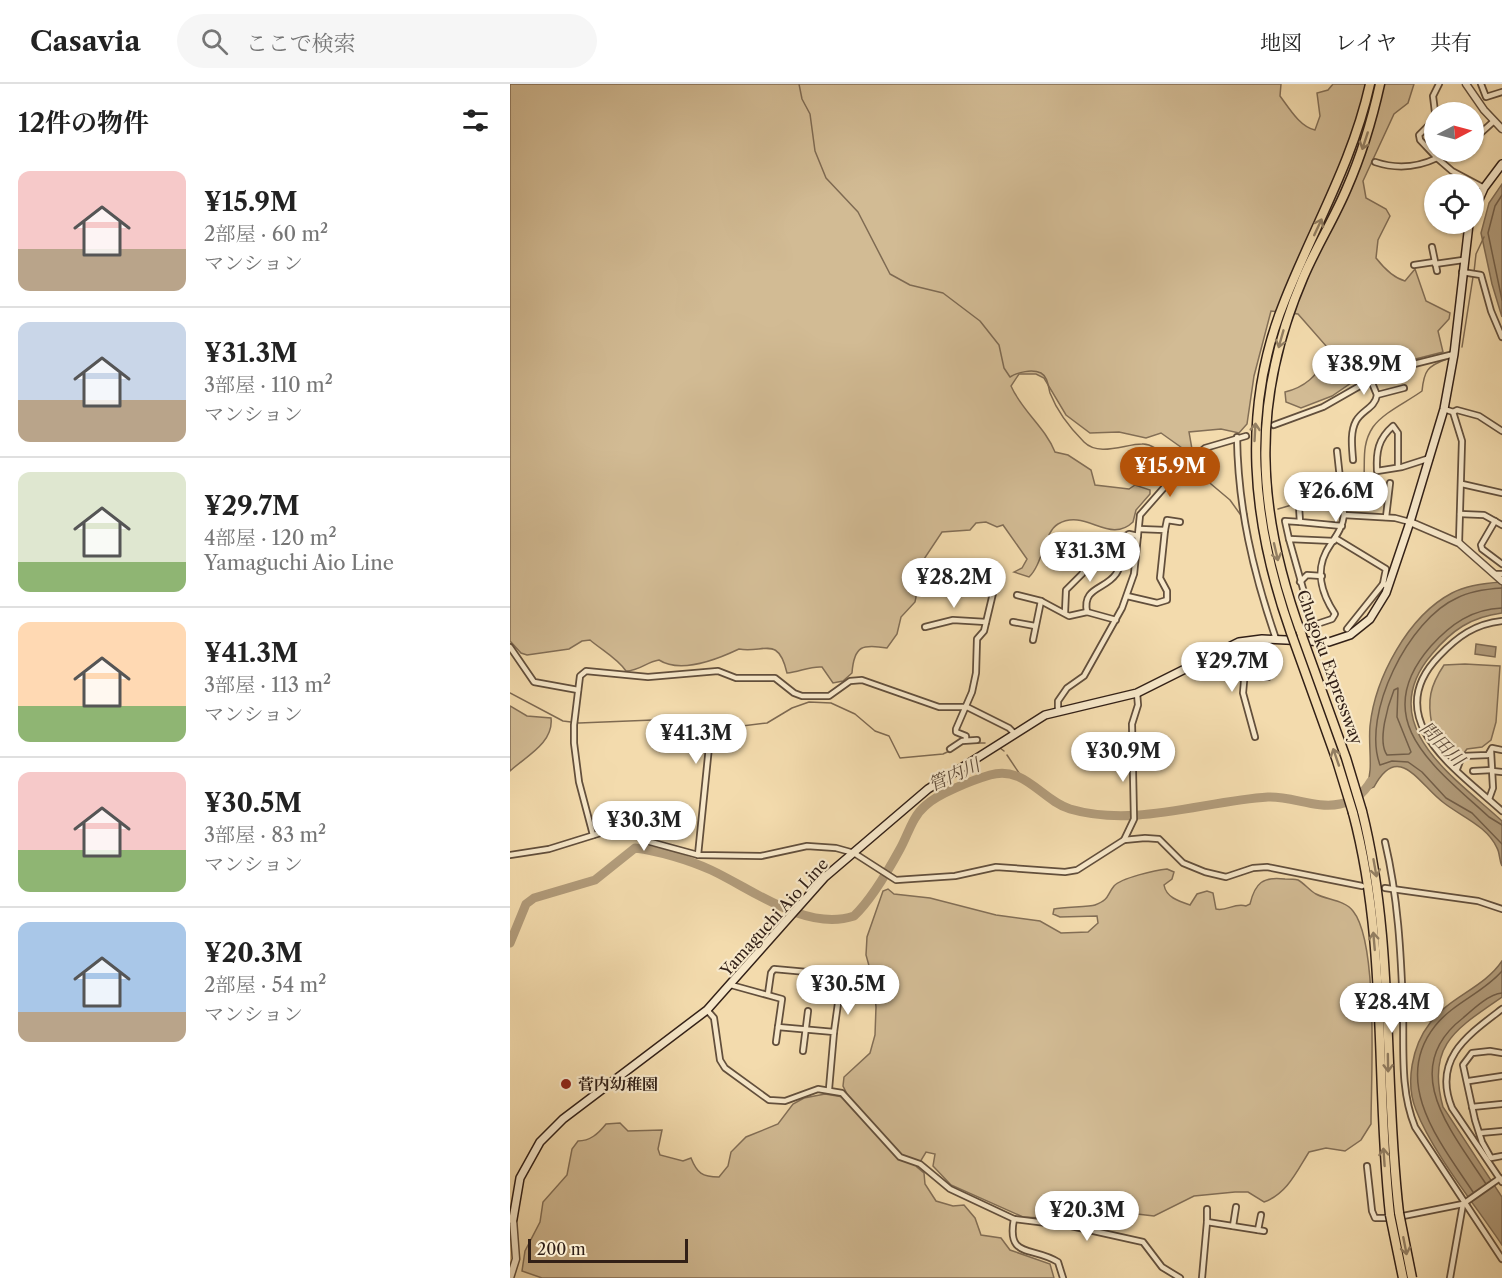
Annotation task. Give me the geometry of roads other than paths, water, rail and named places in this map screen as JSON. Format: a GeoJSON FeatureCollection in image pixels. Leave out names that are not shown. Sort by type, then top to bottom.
{"type":"FeatureCollection","features":[{"type":"Feature","properties":{"kind":"highway","name":"Chugoku Expressway"},"geometry":{"type":"LineString","coordinates":[[1370,84],[1348,160],[1285,300],[1272,335],[1260,387],[1255,436],[1257,495],[1268,558],[1291,633],[1337,761],[1353,813],[1365,865],[1374,941],[1381,1111],[1403,1278]]}},
{"type":"Feature","properties":{"kind":"highway","name":"Chugoku Expressway"},"geometry":{"type":"LineString","coordinates":[[1380,84],[1358,163],[1290,309],[1274,362],[1263,456],[1266,501],[1276,558],[1346,758],[1362,811],[1377,885],[1383,937],[1394,1214],[1412,1278]]}},
{"type":"Feature","properties":{"kind":"main road"},"geometry":{"type":"LineString","coordinates":[[1484,188],[1502,164]]}},
{"type":"Feature","properties":{"kind":"main road","name":"Yamaguchi Aio Line"},"geometry":{"type":"LineString","coordinates":[[511,1219],[520,1178],[540,1142],[563,1119],[707,1010],[825,877],[928,789],[1014,733],[1058,711],[1137,693],[1239,642],[1276,639],[1318,642],[1339,640],[1360,628],[1377,610],[1410,522],[1444,409],[1454,354],[1467,234]]}},
{"type":"Feature","properties":{"kind":"street"},"geometry":{"type":"LineString","coordinates":[[1434,102],[1433,96],[1439,84]]}},
{"type":"Feature","properties":{"kind":"street"},"geometry":{"type":"LineString","coordinates":[[1466,84],[1502,129]]}},
{"type":"Feature","properties":{"kind":"street"},"geometry":{"type":"LineString","coordinates":[[1481,84],[1486,97],[1502,92]]}},
{"type":"Feature","properties":{"kind":"street"},"geometry":{"type":"LineString","coordinates":[[1484,130],[1494,121]]}},
{"type":"Feature","properties":{"kind":"street"},"geometry":{"type":"LineString","coordinates":[[1424,130],[1419,135],[1424,144]]}},
{"type":"Feature","properties":{"kind":"street"},"geometry":{"type":"LineString","coordinates":[[1375,162],[1396,168],[1426,162]]}},
{"type":"Feature","properties":{"kind":"street"},"geometry":{"type":"LineString","coordinates":[[1442,162],[1458,174]]}},
{"type":"Feature","properties":{"kind":"street"},"geometry":{"type":"LineString","coordinates":[[1432,247],[1437,272]]}},
{"type":"Feature","properties":{"kind":"street"},"geometry":{"type":"LineString","coordinates":[[1414,265],[1463,260]]}},
{"type":"Feature","properties":{"kind":"street"},"geometry":{"type":"LineString","coordinates":[[1462,272],[1481,276],[1502,338]]}},
{"type":"Feature","properties":{"kind":"street"},"geometry":{"type":"LineString","coordinates":[[1274,425],[1323,407],[1370,378],[1386,371],[1454,354]]}},
{"type":"Feature","properties":{"kind":"street"},"geometry":{"type":"LineString","coordinates":[[1353,460],[1352,439],[1357,419],[1376,402],[1377,395],[1370,378]]}},
{"type":"Feature","properties":{"kind":"street"},"geometry":{"type":"LineString","coordinates":[[1377,395],[1404,388]]}},
{"type":"Feature","properties":{"kind":"street"},"geometry":{"type":"LineString","coordinates":[[1444,409],[1453,412],[1456,410],[1469,411],[1502,431]]}},
{"type":"Feature","properties":{"kind":"street"},"geometry":{"type":"LineString","coordinates":[[1453,412],[1462,441],[1459,543]]}},
{"type":"Feature","properties":{"kind":"street"},"geometry":{"type":"LineString","coordinates":[[1398,467],[1398,433],[1393,426],[1384,434],[1376,452],[1377,471],[1398,467],[1430,458]]}},
{"type":"Feature","properties":{"kind":"street"},"geometry":{"type":"LineString","coordinates":[[1058,711],[1058,701],[1062,694],[1084,676],[1127,596],[1134,574],[1140,515],[1184,465],[1205,448],[1246,436]]}},
{"type":"Feature","properties":{"kind":"street"},"geometry":{"type":"LineString","coordinates":[[1237,437],[1238,481],[1249,546],[1276,639]]}},
{"type":"Feature","properties":{"kind":"street"},"geometry":{"type":"LineString","coordinates":[[1314,625],[1332,619],[1335,614],[1323,591],[1320,569],[1325,554],[1342,526],[1344,515],[1337,451]]}},
{"type":"Feature","properties":{"kind":"street"},"geometry":{"type":"LineString","coordinates":[[1386,518],[1390,483]]}},
{"type":"Feature","properties":{"kind":"street"},"geometry":{"type":"LineString","coordinates":[[1462,484],[1502,493]]}},
{"type":"Feature","properties":{"kind":"street"},"geometry":{"type":"LineString","coordinates":[[1300,522],[1298,490],[1316,488],[1343,490]]}},
{"type":"Feature","properties":{"kind":"street"},"geometry":{"type":"LineString","coordinates":[[1460,514],[1484,515],[1502,525]]}},
{"type":"Feature","properties":{"kind":"street"},"geometry":{"type":"LineString","coordinates":[[1344,515],[1410,522],[1459,543],[1499,577]]}},
{"type":"Feature","properties":{"kind":"street"},"geometry":{"type":"LineString","coordinates":[[1127,596],[1156,603],[1167,600],[1167,591],[1160,578],[1165,530],[1167,520],[1180,522]]}},
{"type":"Feature","properties":{"kind":"street"},"geometry":{"type":"LineString","coordinates":[[1318,642],[1288,539],[1285,521],[1342,526]]}},
{"type":"Feature","properties":{"kind":"street"},"geometry":{"type":"LineString","coordinates":[[1495,521],[1481,545],[1482,549],[1502,564]]}},
{"type":"Feature","properties":{"kind":"street"},"geometry":{"type":"LineString","coordinates":[[1139,529],[1165,530]]}},
{"type":"Feature","properties":{"kind":"street"},"geometry":{"type":"LineString","coordinates":[[1087,612],[1085,605],[1089,593],[1112,579],[1119,569],[1124,537],[1129,534],[1138,536]]}},
{"type":"Feature","properties":{"kind":"street"},"geometry":{"type":"LineString","coordinates":[[1288,539],[1334,540],[1386,569],[1386,585],[1347,629]]}},
{"type":"Feature","properties":{"kind":"street"},"geometry":{"type":"LineString","coordinates":[[1065,612],[1066,590],[1082,574],[1098,547]]}},
{"type":"Feature","properties":{"kind":"street"},"geometry":{"type":"LineString","coordinates":[[1300,582],[1307,575],[1322,576]]}},
{"type":"Feature","properties":{"kind":"street"},"geometry":{"type":"LineString","coordinates":[[966,740],[966,736],[956,732],[956,729],[967,707],[976,673],[977,639],[984,631],[994,589]]}},
{"type":"Feature","properties":{"kind":"street"},"geometry":{"type":"LineString","coordinates":[[1017,595],[1041,601],[1069,616],[1087,612],[1116,620]]}},
{"type":"Feature","properties":{"kind":"street"},"geometry":{"type":"LineString","coordinates":[[1033,640],[1041,601]]}},
{"type":"Feature","properties":{"kind":"street"},"geometry":{"type":"LineString","coordinates":[[925,627],[953,620],[986,622]]}},
{"type":"Feature","properties":{"kind":"street"},"geometry":{"type":"LineString","coordinates":[[1502,621],[1484,623],[1466,632],[1437,658],[1425,673],[1419,690],[1418,708],[1421,728],[1438,753],[1502,811]]}},
{"type":"Feature","properties":{"kind":"street"},"geometry":{"type":"LineString","coordinates":[[1013,622],[1035,626]]}},
{"type":"Feature","properties":{"kind":"street"},"geometry":{"type":"LineString","coordinates":[[1239,642],[1244,677],[1243,693],[1255,737]]}},
{"type":"Feature","properties":{"kind":"street"},"geometry":{"type":"LineString","coordinates":[[510,647],[534,682],[578,690]]}},
{"type":"Feature","properties":{"kind":"street"},"geometry":{"type":"LineString","coordinates":[[593,835],[577,773],[574,723],[580,676],[586,671],[648,676],[718,671],[736,678],[775,678],[794,693],[802,696],[829,696],[850,681],[862,680],[939,707],[967,707],[1009,728],[1014,733]]}},
{"type":"Feature","properties":{"kind":"street"},"geometry":{"type":"LineString","coordinates":[[1244,677],[1268,677]]}},
{"type":"Feature","properties":{"kind":"street"},"geometry":{"type":"LineString","coordinates":[[1124,840],[1134,819],[1132,724],[1138,705],[1137,693]]}},
{"type":"Feature","properties":{"kind":"street"},"geometry":{"type":"LineString","coordinates":[[698,855],[711,727]]}},
{"type":"Feature","properties":{"kind":"street"},"geometry":{"type":"LineString","coordinates":[[950,749],[966,740],[977,740]]}},
{"type":"Feature","properties":{"kind":"street"},"geometry":{"type":"LineString","coordinates":[[1457,769],[1462,756],[1488,755],[1491,748],[1502,750]]}},
{"type":"Feature","properties":{"kind":"street"},"geometry":{"type":"LineString","coordinates":[[1489,799],[1493,788],[1491,751]]}},
{"type":"Feature","properties":{"kind":"street"},"geometry":{"type":"LineString","coordinates":[[1133,754],[1148,754]]}},
{"type":"Feature","properties":{"kind":"street"},"geometry":{"type":"LineString","coordinates":[[1473,771],[1502,772]]}},
{"type":"Feature","properties":{"kind":"street"},"geometry":{"type":"LineString","coordinates":[[1493,788],[1502,789]]}},
{"type":"Feature","properties":{"kind":"street"},"geometry":{"type":"LineString","coordinates":[[510,855],[549,849],[612,828],[633,828],[643,840],[698,855],[761,856],[807,846],[854,853],[896,880],[915,880],[955,876],[996,867],[1065,872],[1077,870],[1124,840],[1159,839],[1183,863],[1218,876],[1234,876],[1252,868],[1267,867],[1362,886]]}},
{"type":"Feature","properties":{"kind":"street"},"geometry":{"type":"LineString","coordinates":[[1385,842],[1394,888],[1402,975],[1405,1099],[1415,1127],[1502,1258]]}},
{"type":"Feature","properties":{"kind":"street"},"geometry":{"type":"LineString","coordinates":[[1385,888],[1478,901],[1502,909]]}},
{"type":"Feature","properties":{"kind":"street"},"geometry":{"type":"LineString","coordinates":[[768,994],[771,973],[774,969],[818,973]]}},
{"type":"Feature","properties":{"kind":"street"},"geometry":{"type":"LineString","coordinates":[[731,985],[782,999],[776,1042]]}},
{"type":"Feature","properties":{"kind":"street"},"geometry":{"type":"LineString","coordinates":[[829,1089],[839,996]]}},
{"type":"Feature","properties":{"kind":"street"},"geometry":{"type":"LineString","coordinates":[[1367,1166],[1372,1211],[1375,1218],[1382,1220],[1464,1203],[1500,1179],[1452,1108],[1448,1098],[1446,1078],[1451,1058],[1462,1041],[1502,1009]]}},
{"type":"Feature","properties":{"kind":"street"},"geometry":{"type":"LineString","coordinates":[[707,1010],[714,1018],[720,1060],[725,1068],[752,1089],[778,1102],[818,1089],[829,1089],[842,1093],[900,1157],[920,1164],[950,1189],[1014,1219],[1071,1226],[1143,1242],[1162,1268],[1180,1278]]}},
{"type":"Feature","properties":{"kind":"street"},"geometry":{"type":"LineString","coordinates":[[803,1051],[808,1011]]}},
{"type":"Feature","properties":{"kind":"street"},"geometry":{"type":"LineString","coordinates":[[778,1027],[834,1032]]}},
{"type":"Feature","properties":{"kind":"street"},"geometry":{"type":"LineString","coordinates":[[1502,1053],[1490,1051],[1472,1053],[1463,1065],[1469,1081],[1472,1107],[1480,1133],[1491,1158],[1502,1156]]}},
{"type":"Feature","properties":{"kind":"street"},"geometry":{"type":"LineString","coordinates":[[1469,1081],[1502,1077]]}},
{"type":"Feature","properties":{"kind":"street"},"geometry":{"type":"LineString","coordinates":[[1472,1107],[1502,1104]]}},
{"type":"Feature","properties":{"kind":"street"},"geometry":{"type":"LineString","coordinates":[[1480,1133],[1502,1131]]}},
{"type":"Feature","properties":{"kind":"street"},"geometry":{"type":"LineString","coordinates":[[1450,1278],[1464,1203]]}},
{"type":"Feature","properties":{"kind":"street"},"geometry":{"type":"LineString","coordinates":[[1233,1226],[1236,1207]]}},
{"type":"Feature","properties":{"kind":"street"},"geometry":{"type":"LineString","coordinates":[[1202,1278],[1207,1209]]}},
{"type":"Feature","properties":{"kind":"street"},"geometry":{"type":"LineString","coordinates":[[1207,1222],[1261,1231],[1261,1215]]}},
{"type":"Feature","properties":{"kind":"street"},"geometry":{"type":"LineString","coordinates":[[510,1278],[516,1259],[511,1219]]}},
{"type":"Feature","properties":{"kind":"street"},"geometry":{"type":"LineString","coordinates":[[1014,1219],[1011,1234],[1013,1243],[1058,1262],[1063,1278]]}},
{"type":"Feature","properties":{"kind":"water"},"geometry":{"type":"Polygon","coordinates":[[[1502,184],[1502,317],[1481,234],[1484,234],[1484,222],[1489,203],[1502,184]]]}},
{"type":"Feature","properties":{"kind":"water"},"geometry":{"type":"Polygon","coordinates":[[[1502,582],[1502,613],[1472,621],[1447,638],[1432,654],[1416,679],[1411,703],[1415,726],[1426,747],[1462,786],[1502,821],[1502,866],[1493,840],[1474,822],[1435,796],[1409,771],[1401,767],[1392,767],[1383,773],[1374,787],[1366,790],[1370,774],[1370,726],[1373,707],[1396,650],[1421,617],[1436,603],[1470,586],[1502,582]]]}},
{"type":"Feature","properties":{"kind":"water"},"geometry":{"type":"Polygon","coordinates":[[[1476,644],[1496,647],[1495,657],[1475,654],[1476,644]]]}},
{"type":"Feature","properties":{"kind":"water"},"geometry":{"type":"Polygon","coordinates":[[[1502,961],[1502,997],[1471,1019],[1449,1041],[1442,1053],[1439,1086],[1443,1107],[1502,1197],[1502,1245],[1443,1161],[1423,1126],[1413,1099],[1411,1077],[1419,1042],[1430,1023],[1447,1006],[1486,978],[1502,961]]]}},
{"type":"Feature","properties":{"kind":"waterway"},"geometry":{"type":"LineString","coordinates":[[799,84],[802,99],[810,114],[815,151],[826,178],[858,212],[890,274],[910,285],[943,293],[980,321],[999,345],[1004,368],[1010,377],[1021,372],[1041,373],[1046,379],[1060,413],[1084,442],[1097,449],[1148,445],[1179,468]]}},
{"type":"Feature","properties":{"kind":"waterway"},"geometry":{"type":"LineString","coordinates":[[1474,272],[1476,254],[1484,237]]}},
{"type":"Feature","properties":{"kind":"waterway"},"geometry":{"type":"LineString","coordinates":[[1462,347],[1473,277]]}},
{"type":"Feature","properties":{"kind":"waterway"},"geometry":{"type":"LineString","coordinates":[[1347,508],[1354,507],[1360,496],[1363,486],[1365,447],[1373,427],[1389,412],[1422,391],[1428,370],[1447,359]]}},
{"type":"Feature","properties":{"kind":"waterway"},"geometry":{"type":"LineString","coordinates":[[1184,468],[1192,468],[1230,500],[1240,514],[1247,514]]}},
{"type":"Feature","properties":{"kind":"waterway"},"geometry":{"type":"LineString","coordinates":[[1278,509],[1295,504],[1341,507]]}},
{"type":"Feature","properties":{"kind":"waterway"},"geometry":{"type":"LineString","coordinates":[[510,693],[563,721],[579,723],[703,718],[734,727],[767,723],[792,708],[809,702],[831,703],[855,714],[875,731],[889,736],[900,758],[943,754],[956,748]]}},
{"type":"Feature","properties":{"kind":"waterway"},"geometry":{"type":"LineString","coordinates":[[974,743],[985,743]]}},
{"type":"Feature","properties":{"kind":"waterway"},"geometry":{"type":"LineString","coordinates":[[1000,748],[1004,751]]}},
{"type":"Feature","properties":{"kind":"waterway"},"geometry":{"type":"LineString","coordinates":[[1007,755],[1021,776]]}},
{"type":"Feature","properties":{"kind":"waterway","name":"管内川"},"geometry":{"type":"LineString","coordinates":[[510,943],[526,904],[534,898],[595,880],[635,848],[684,859],[702,866],[798,913],[817,918],[836,919],[854,916],[885,875],[921,810],[946,792],[990,775],[1002,773],[1023,779],[1060,805],[1070,809],[1119,816],[1169,812],[1268,797],[1322,805],[1340,804],[1359,796],[1371,781]]}},
{"type":"Feature","properties":{"kind":"place","name":"菅内幼稚園"},"geometry":{"type":"Point","coordinates":[566,1084]}},
{"type":"Feature","properties":{"kind":"water label","name":"問田川"},"geometry":{"type":"Point","coordinates":[1442,744]}}]}
